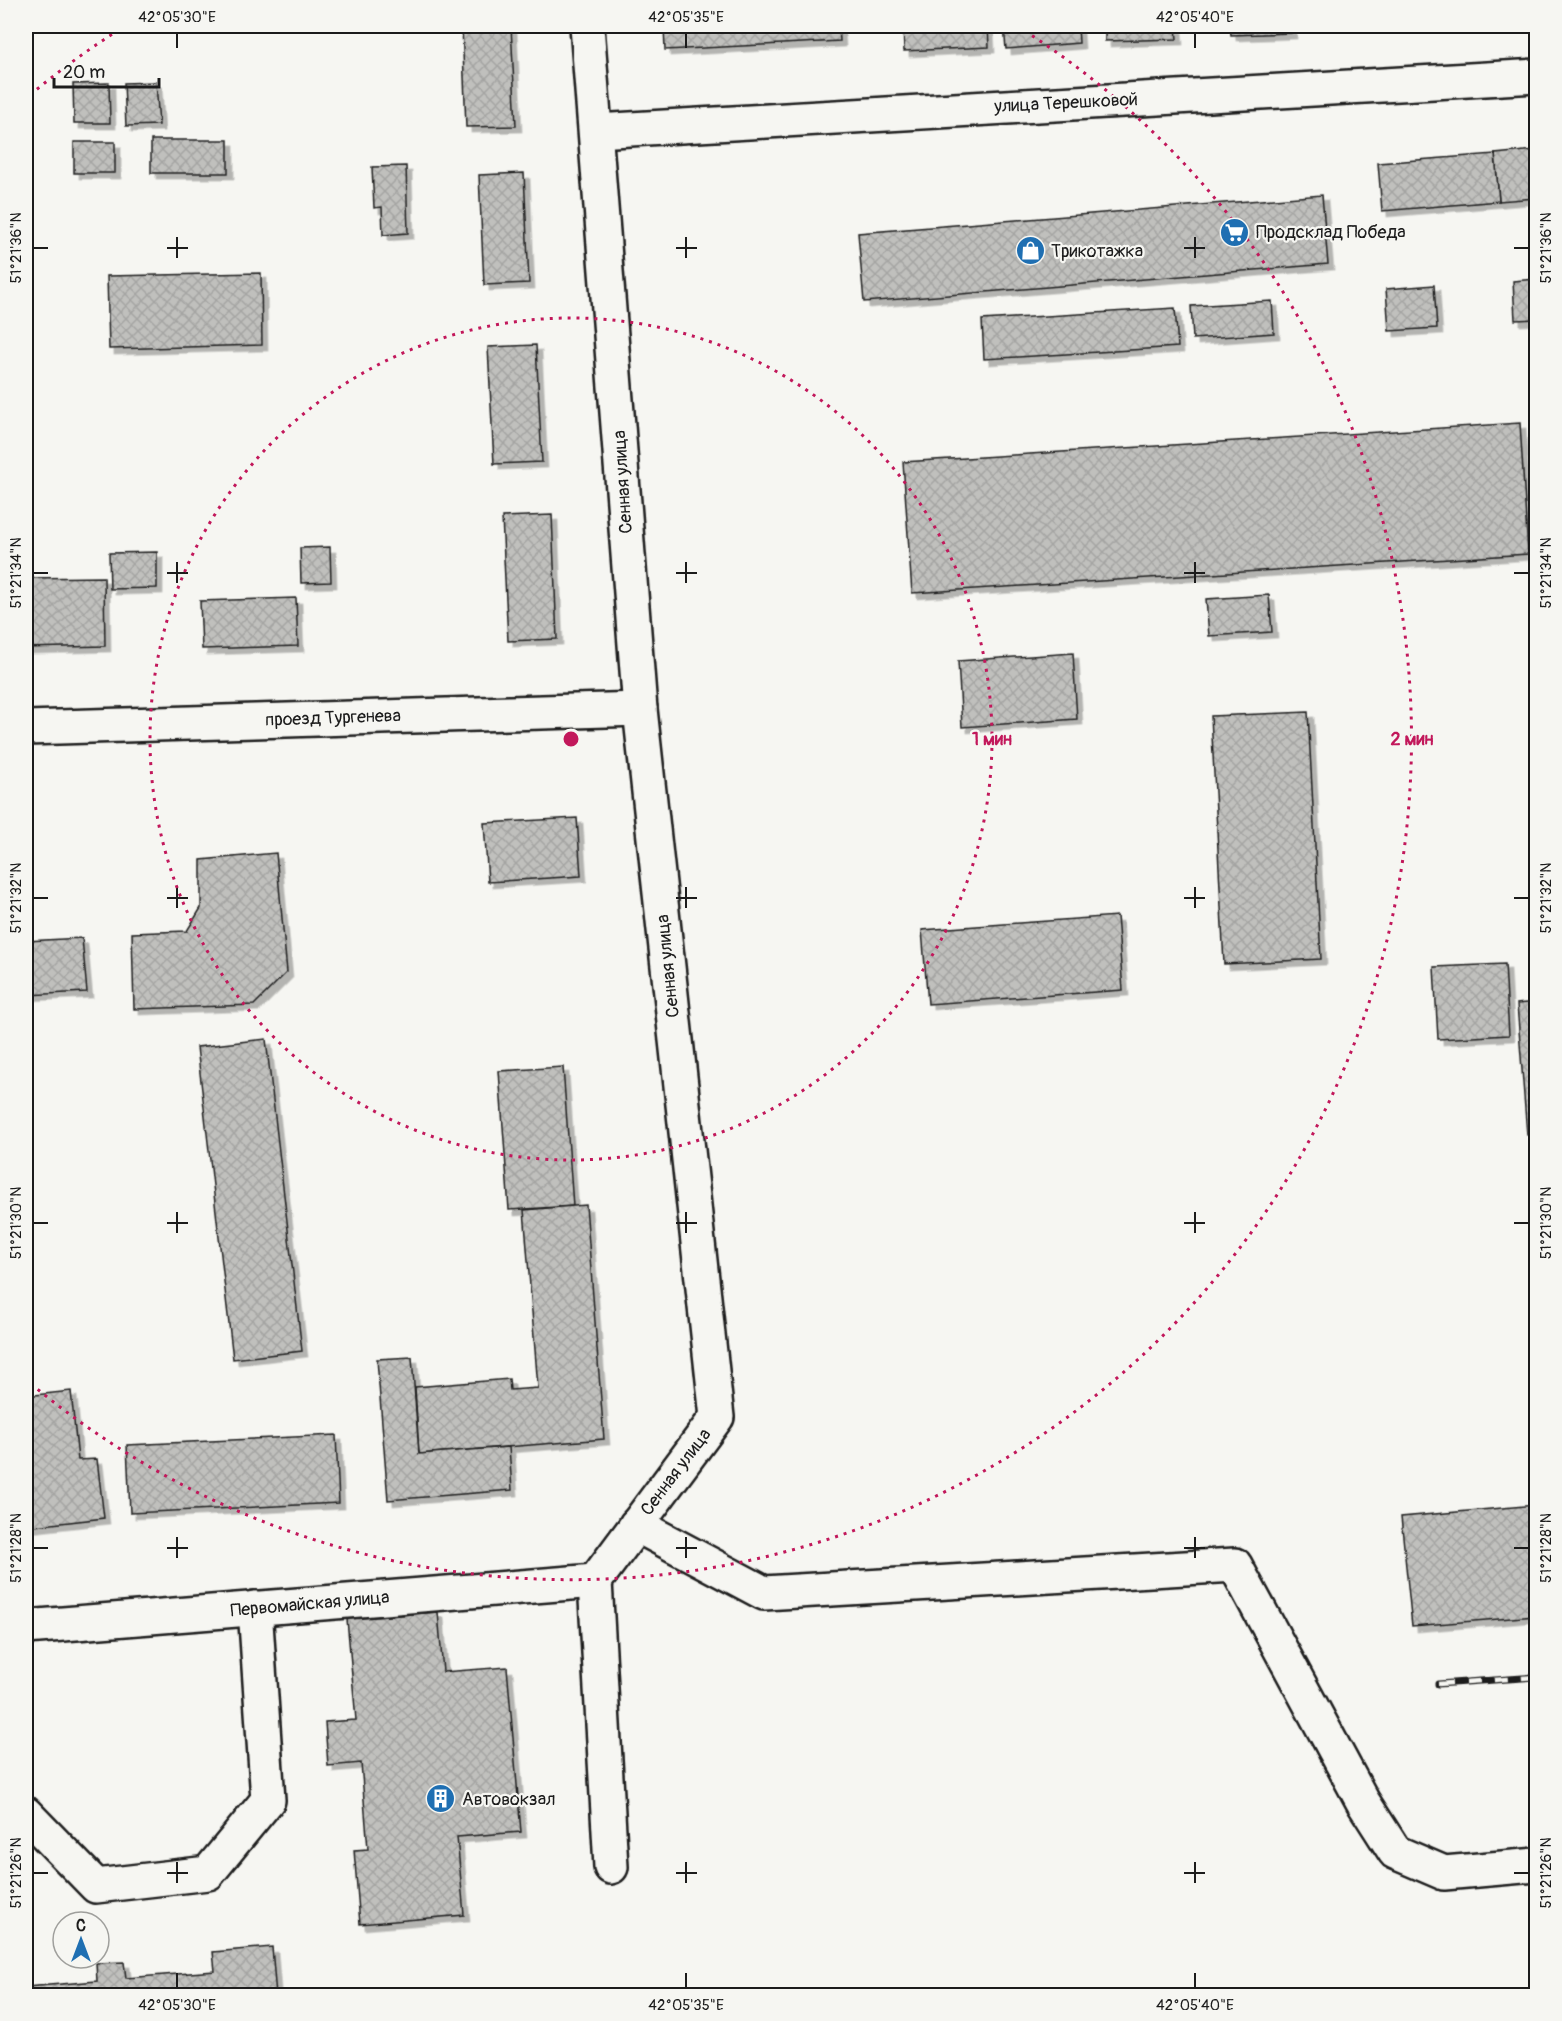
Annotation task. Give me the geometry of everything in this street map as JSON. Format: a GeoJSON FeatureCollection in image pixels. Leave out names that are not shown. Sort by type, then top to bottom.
{"type":"FeatureCollection","features":[{"type":"Feature","properties":{"kind":"street","name":"Сенная улица"},"geometry":{"type":"LineString","coordinates":[[587,26],[640,709],[717,1417],[595,1581]]}},
{"type":"Feature","properties":{"kind":"street","name":"улица Терешковой"},"geometry":{"type":"LineString","coordinates":[[596,131],[1536,76]]}},
{"type":"Feature","properties":{"kind":"street","name":"проезд Тургенева"},"geometry":{"type":"LineString","coordinates":[[26,728],[640,709]]}},
{"type":"Feature","properties":{"kind":"street"},"geometry":{"type":"LineString","coordinates":[[636,1525],[764,1593],[1235,1565],[1363,1802],[1395,1852],[1444,1873],[1536,1865]]}},
{"type":"Feature","properties":{"kind":"street"},"geometry":{"type":"LineString","coordinates":[[595,1581],[611,1867]]}},
{"type":"Feature","properties":{"kind":"street","name":"Первомайская улица"},"geometry":{"type":"LineString","coordinates":[[26,1627],[595,1581]]}},
{"type":"Feature","properties":{"kind":"street"},"geometry":{"type":"LineString","coordinates":[[26,1814],[96,1886],[208,1873],[268,1800],[255,1608]]}},
{"type":"Feature","properties":{"kind":"building"},"geometry":{"type":"Polygon","coordinates":[[[462,26],[511,26],[516,126],[466,127],[462,26]]]}},
{"type":"Feature","properties":{"kind":"building"},"geometry":{"type":"Polygon","coordinates":[[[664,26],[839,26],[840,41],[665,50],[664,26]]]}},
{"type":"Feature","properties":{"kind":"building"},"geometry":{"type":"Polygon","coordinates":[[[903,26],[988,26],[989,47],[904,51],[903,26]]]}},
{"type":"Feature","properties":{"kind":"building"},"geometry":{"type":"Polygon","coordinates":[[[1004,26],[1078,26],[1079,43],[1006,49],[1004,26]]]}},
{"type":"Feature","properties":{"kind":"building"},"geometry":{"type":"Polygon","coordinates":[[[1105,26],[1176,26],[1177,39],[1105,41],[1105,26]]]}},
{"type":"Feature","properties":{"kind":"building"},"geometry":{"type":"Polygon","coordinates":[[[1230,26],[1291,26],[1291,33],[1231,35],[1230,26]]]}},
{"type":"Feature","properties":{"kind":"building"},"geometry":{"type":"Polygon","coordinates":[[[156,82],[159,125],[126,126],[124,83],[156,82]]]}},
{"type":"Feature","properties":{"kind":"building"},"geometry":{"type":"Polygon","coordinates":[[[109,83],[110,123],[74,123],[73,84],[109,83]]]}},
{"type":"Feature","properties":{"kind":"building"},"geometry":{"type":"Polygon","coordinates":[[[151,140],[228,140],[228,173],[151,173],[151,140]]]}},
{"type":"Feature","properties":{"kind":"building"},"geometry":{"type":"Polygon","coordinates":[[[74,142],[115,142],[115,173],[74,173],[74,142]]]}},
{"type":"Feature","properties":{"kind":"building"},"geometry":{"type":"Polygon","coordinates":[[[1536,150],[1536,198],[1499,201],[1495,154],[1536,150]]]}},
{"type":"Feature","properties":{"kind":"building"},"geometry":{"type":"Polygon","coordinates":[[[1495,154],[1499,201],[1382,211],[1378,163],[1495,154]]]}},
{"type":"Feature","properties":{"kind":"building"},"geometry":{"type":"Polygon","coordinates":[[[406,166],[408,233],[383,235],[382,207],[374,208],[372,167],[406,166]]]}},
{"type":"Feature","properties":{"kind":"building"},"geometry":{"type":"Polygon","coordinates":[[[524,173],[529,283],[484,285],[479,175],[524,173]]]}},
{"type":"Feature","properties":{"kind":"building"},"geometry":{"type":"Polygon","coordinates":[[[1322,195],[1328,264],[864,302],[858,233],[1322,195]]]}},
{"type":"Feature","properties":{"kind":"building"},"geometry":{"type":"Polygon","coordinates":[[[261,273],[262,345],[109,349],[107,276],[261,273]]]}},
{"type":"Feature","properties":{"kind":"building"},"geometry":{"type":"Polygon","coordinates":[[[1536,279],[1536,319],[1515,320],[1513,281],[1536,279]]]}},
{"type":"Feature","properties":{"kind":"building"},"geometry":{"type":"Polygon","coordinates":[[[1434,285],[1437,328],[1389,331],[1386,289],[1434,285]]]}},
{"type":"Feature","properties":{"kind":"building"},"geometry":{"type":"Polygon","coordinates":[[[1272,301],[1274,333],[1193,339],[1191,306],[1272,301]]]}},
{"type":"Feature","properties":{"kind":"building"},"geometry":{"type":"Polygon","coordinates":[[[1175,308],[1178,347],[984,359],[982,320],[1175,308]]]}},
{"type":"Feature","properties":{"kind":"building"},"geometry":{"type":"Polygon","coordinates":[[[536,345],[542,462],[494,464],[488,347],[536,345]]]}},
{"type":"Feature","properties":{"kind":"building"},"geometry":{"type":"Polygon","coordinates":[[[1520,423],[1528,554],[912,593],[903,462],[1520,423]]]}},
{"type":"Feature","properties":{"kind":"building"},"geometry":{"type":"Polygon","coordinates":[[[552,515],[557,639],[508,641],[502,517],[552,515]]]}},
{"type":"Feature","properties":{"kind":"building"},"geometry":{"type":"Polygon","coordinates":[[[330,547],[331,582],[301,583],[300,548],[330,547]]]}},
{"type":"Feature","properties":{"kind":"building"},"geometry":{"type":"Polygon","coordinates":[[[157,552],[157,588],[110,589],[109,553],[157,552]]]}},
{"type":"Feature","properties":{"kind":"building"},"geometry":{"type":"Polygon","coordinates":[[[104,577],[105,646],[26,648],[26,578],[104,577]]]}},
{"type":"Feature","properties":{"kind":"building"},"geometry":{"type":"Polygon","coordinates":[[[1269,595],[1272,632],[1209,636],[1206,599],[1269,595]]]}},
{"type":"Feature","properties":{"kind":"building"},"geometry":{"type":"Polygon","coordinates":[[[296,598],[298,646],[202,649],[200,601],[296,598]]]}},
{"type":"Feature","properties":{"kind":"building"},"geometry":{"type":"Polygon","coordinates":[[[1073,653],[1077,719],[962,727],[958,661],[1073,653]]]}},
{"type":"Feature","properties":{"kind":"building"},"geometry":{"type":"Polygon","coordinates":[[[1308,712],[1321,959],[1224,964],[1211,716],[1308,712]]]}},
{"type":"Feature","properties":{"kind":"building"},"geometry":{"type":"Polygon","coordinates":[[[577,818],[581,876],[488,882],[484,823],[577,818]]]}},
{"type":"Feature","properties":{"kind":"building"},"geometry":{"type":"Polygon","coordinates":[[[276,853],[287,972],[254,1005],[134,1009],[132,933],[187,931],[201,908],[201,860],[276,853]]]}},
{"type":"Feature","properties":{"kind":"building"},"geometry":{"type":"Polygon","coordinates":[[[1117,916],[1123,990],[928,1004],[922,930],[1117,916]]]}},
{"type":"Feature","properties":{"kind":"building"},"geometry":{"type":"Polygon","coordinates":[[[82,938],[87,992],[26,995],[26,941],[82,938]]]}},
{"type":"Feature","properties":{"kind":"building"},"geometry":{"type":"Polygon","coordinates":[[[1505,964],[1509,1035],[1438,1039],[1434,967],[1505,964]]]}},
{"type":"Feature","properties":{"kind":"building"},"geometry":{"type":"Polygon","coordinates":[[[1536,1002],[1536,1134],[1527,1135],[1517,1004],[1536,1002]]]}},
{"type":"Feature","properties":{"kind":"building"},"geometry":{"type":"Polygon","coordinates":[[[266,1039],[302,1351],[233,1359],[197,1047],[266,1039]]]}},
{"type":"Feature","properties":{"kind":"building"},"geometry":{"type":"Polygon","coordinates":[[[563,1067],[573,1206],[509,1210],[499,1071],[563,1067]]]}},
{"type":"Feature","properties":{"kind":"building"},"geometry":{"type":"Polygon","coordinates":[[[586,1205],[604,1439],[419,1454],[415,1387],[509,1379],[510,1390],[538,1388],[524,1210],[586,1205]]]}},
{"type":"Feature","properties":{"kind":"building"},"geometry":{"type":"Polygon","coordinates":[[[412,1357],[419,1454],[509,1447],[512,1490],[388,1500],[377,1359],[412,1357]]]}},
{"type":"Feature","properties":{"kind":"building"},"geometry":{"type":"Polygon","coordinates":[[[71,1391],[78,1460],[97,1459],[104,1518],[26,1527],[26,1396],[71,1391]]]}},
{"type":"Feature","properties":{"kind":"building"},"geometry":{"type":"Polygon","coordinates":[[[336,1435],[339,1503],[130,1513],[127,1445],[336,1435]]]}},
{"type":"Feature","properties":{"kind":"building"},"geometry":{"type":"Polygon","coordinates":[[[1536,1505],[1536,1616],[1412,1626],[1401,1517],[1536,1505]]]}},
{"type":"Feature","properties":{"kind":"building","name":"Автовокзал"},"geometry":{"type":"Polygon","coordinates":[[[438,1612],[443,1672],[507,1667],[521,1832],[457,1837],[464,1915],[360,1924],[354,1850],[368,1849],[361,1763],[328,1766],[325,1722],[356,1720],[347,1619],[438,1612]]]}},
{"type":"Feature","properties":{"kind":"building"},"geometry":{"type":"Polygon","coordinates":[[[272,1947],[276,1996],[26,1996],[26,1987],[97,1981],[96,1970],[111,1970],[111,1962],[124,1962],[126,1978],[215,1971],[213,1952],[272,1947]]]}},
{"type":"Feature","properties":{"kind":"building"},"geometry":{"type":"Polygon","coordinates":[[[460,1989],[460,1996],[412,1996],[412,1994],[460,1989]]]}},
{"type":"Feature","properties":{"kind":"railway"},"geometry":{"type":"LineString","coordinates":[[1438,1684],[1536,1677]]}},
{"type":"Feature","properties":{"kind":"place","name":"Продсклад Победа"},"geometry":{"type":"Point","coordinates":[1235,232]}},
{"type":"Feature","properties":{"kind":"place","name":"Трикотажка"},"geometry":{"type":"Point","coordinates":[1030,251]}},
{"type":"Feature","properties":{"kind":"place","name":"Автовокзал"},"geometry":{"type":"Point","coordinates":[441,1799]}}]}
